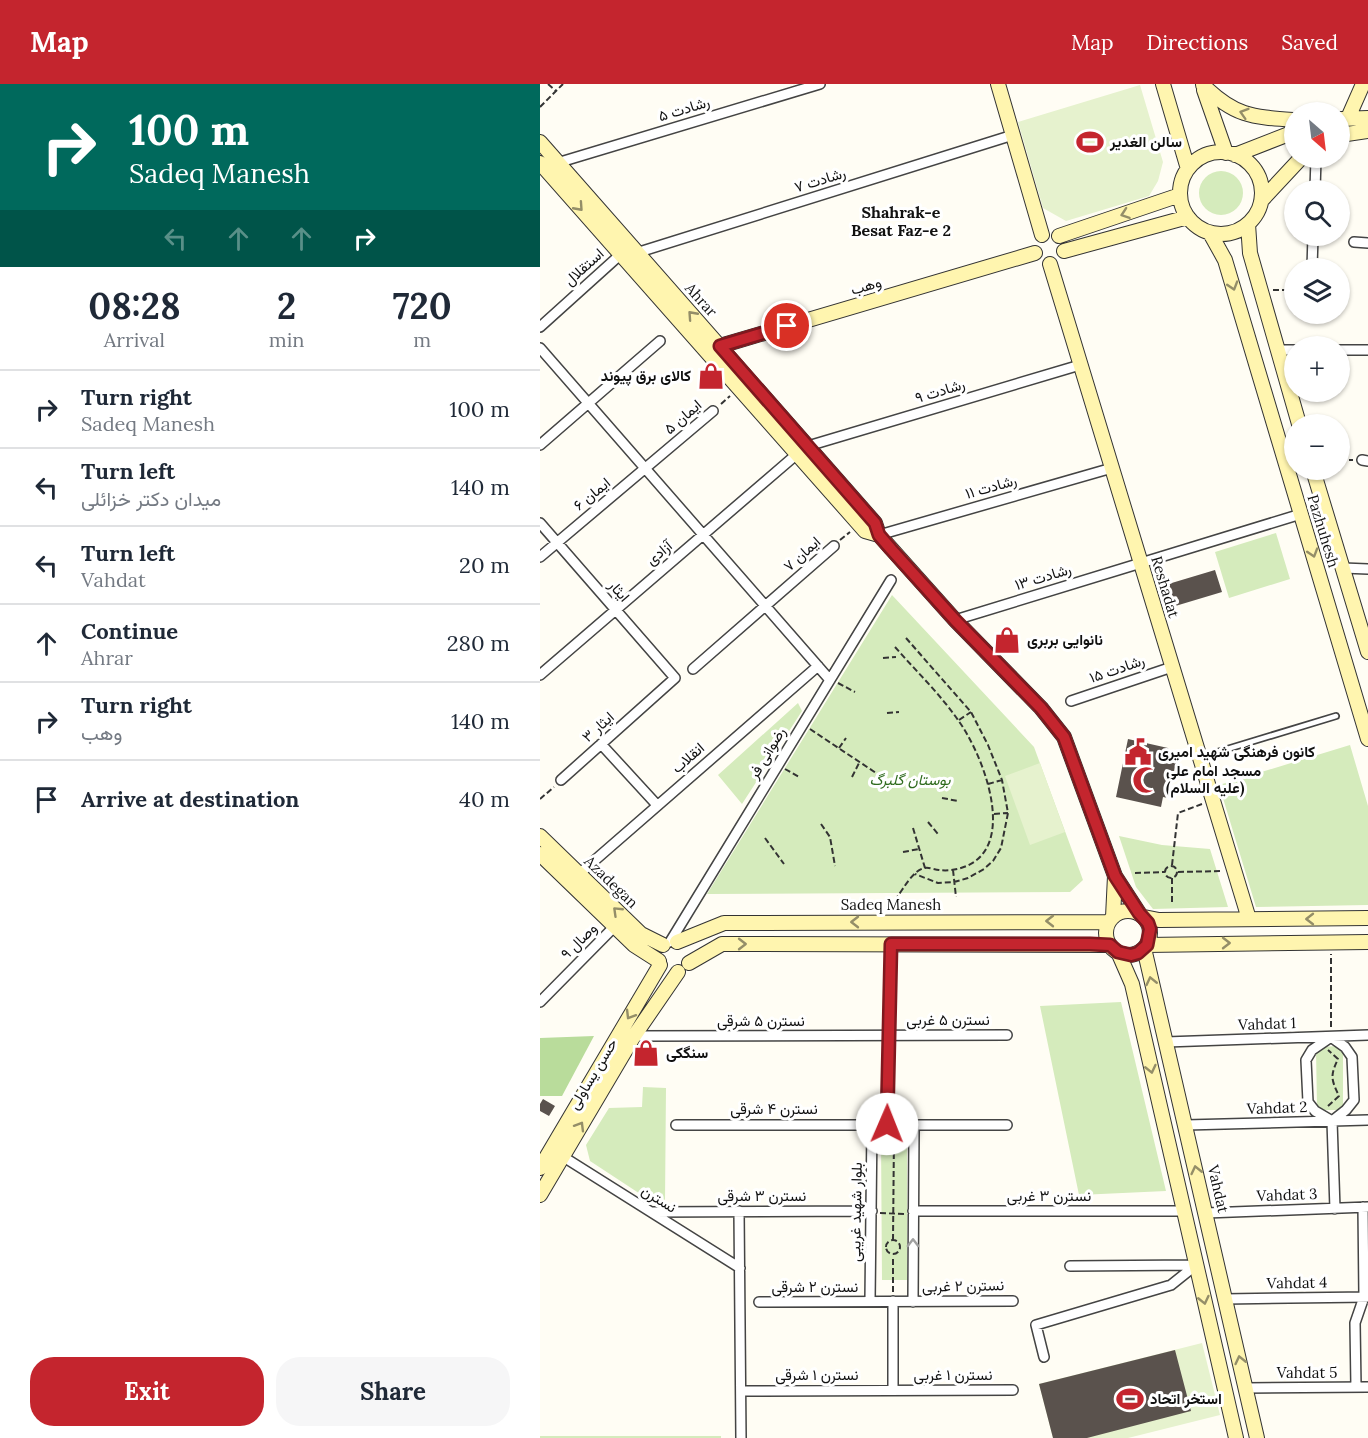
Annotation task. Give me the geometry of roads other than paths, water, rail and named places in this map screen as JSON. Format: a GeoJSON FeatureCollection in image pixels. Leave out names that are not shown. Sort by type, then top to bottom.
{"type":"FeatureCollection","features":[{"type":"Feature","properties":{"kind":"street","name":"رشادت ۵"},"geometry":{"type":"LineString","coordinates":[[557,163],[820,84]]}},
{"type":"Feature","properties":{"kind":"street"},"geometry":{"type":"LineString","coordinates":[[998,84],[1042,235]]}},
{"type":"Feature","properties":{"kind":"street"},"geometry":{"type":"LineString","coordinates":[[1163,84],[1188,169]]}},
{"type":"Feature","properties":{"kind":"street"},"geometry":{"type":"LineString","coordinates":[[1350,107],[1363,84]]}},
{"type":"Feature","properties":{"kind":"street"},"geometry":{"type":"LineString","coordinates":[[1202,85],[1218,100],[1238,112],[1262,118],[1284,119]]}},
{"type":"Feature","properties":{"kind":"street"},"geometry":{"type":"LineString","coordinates":[[1202,85],[1231,154],[1250,165],[1258,176],[1262,188],[1257,213],[1248,224],[1230,233],[1210,233],[1197,227],[1182,207],[1180,195],[1183,178],[1188,169],[1205,156],[1231,154],[1284,135]]}},
{"type":"Feature","properties":{"kind":"street"},"geometry":{"type":"LineString","coordinates":[[1350,118],[1368,118]]}},
{"type":"Feature","properties":{"kind":"street"},"geometry":{"type":"LineString","coordinates":[[1350,134],[1368,131]]}},
{"type":"Feature","properties":{"kind":"street","name":"رشادت ۷"},"geometry":{"type":"LineString","coordinates":[[636,253],[1013,135]]}},
{"type":"Feature","properties":{"kind":"street","name":"Ahrar"},"geometry":{"type":"LineString","coordinates":[[540,142],[802,450],[865,531],[879,535]]}},
{"type":"Feature","properties":{"kind":"street","name":"Ahrar"},"geometry":{"type":"LineString","coordinates":[[540,163],[621,254],[715,350],[740,389],[875,523],[879,535]]}},
{"type":"Feature","properties":{"kind":"street"},"geometry":{"type":"LineString","coordinates":[[1261,201],[1292,168]]}},
{"type":"Feature","properties":{"kind":"street"},"geometry":{"type":"LineString","coordinates":[[1059,236],[1180,195]]}},
{"type":"Feature","properties":{"kind":"street"},"geometry":{"type":"LineString","coordinates":[[1064,251],[1188,217]]}},
{"type":"Feature","properties":{"kind":"street"},"geometry":{"type":"LineString","coordinates":[[1248,224],[1250,253],[1296,414]]}},
{"type":"Feature","properties":{"kind":"street"},"geometry":{"type":"LineString","coordinates":[[1051,233],[1059,236],[1064,243],[1064,251],[1059,260],[1050,264],[1041,261],[1035,253],[1034,244],[1042,235],[1051,233]]}},
{"type":"Feature","properties":{"kind":"street","name":"Pazhuhesh"},"geometry":{"type":"LineString","coordinates":[[1210,233],[1225,260],[1368,739]]}},
{"type":"Feature","properties":{"kind":"street"},"geometry":{"type":"LineString","coordinates":[[1354,242],[1368,243]]}},
{"type":"Feature","properties":{"kind":"street","name":"وهب"},"geometry":{"type":"LineString","coordinates":[[715,350],[1035,253]]}},
{"type":"Feature","properties":{"kind":"street","name":"استقلال"},"geometry":{"type":"LineString","coordinates":[[540,327],[621,254]]}},
{"type":"Feature","properties":{"kind":"street","name":"Reshadat"},"geometry":{"type":"LineString","coordinates":[[1050,264],[1249,919]]}},
{"type":"Feature","properties":{"kind":"street"},"geometry":{"type":"LineString","coordinates":[[540,445],[660,341]]}},
{"type":"Feature","properties":{"kind":"street"},"geometry":{"type":"LineString","coordinates":[[540,348],[830,680]]}},
{"type":"Feature","properties":{"kind":"street"},"geometry":{"type":"LineString","coordinates":[[1277,350],[1284,350]]}},
{"type":"Feature","properties":{"kind":"street"},"geometry":{"type":"LineString","coordinates":[[1350,350],[1368,350]]}},
{"type":"Feature","properties":{"kind":"street","name":"رشادت ۹"},"geometry":{"type":"LineString","coordinates":[[802,450],[1080,365]]}},
{"type":"Feature","properties":{"kind":"street","name":"ایمان ۵"},"geometry":{"type":"LineString","coordinates":[[646,469],[713,411]]}},
{"type":"Feature","properties":{"kind":"street","name":"آزادی"},"geometry":{"type":"LineString","coordinates":[[540,675],[802,450]]}},
{"type":"Feature","properties":{"kind":"street","name":"رشادت ۱۱"},"geometry":{"type":"LineString","coordinates":[[879,535],[1112,468]]}},
{"type":"Feature","properties":{"kind":"street","name":"ایمان ۶"},"geometry":{"type":"LineString","coordinates":[[540,557],[646,469]]}},
{"type":"Feature","properties":{"kind":"street","name":"Pazhuhesh"},"geometry":{"type":"LineString","coordinates":[[1316,480],[1368,652]]}},
{"type":"Feature","properties":{"kind":"street","name":"رشادت ۱۳"},"geometry":{"type":"LineString","coordinates":[[955,620],[1301,514]]}},
{"type":"Feature","properties":{"kind":"street","name":"ایثار"},"geometry":{"type":"LineString","coordinates":[[540,523],[675,678]]}},
{"type":"Feature","properties":{"kind":"street"},"geometry":{"type":"LineString","coordinates":[[879,535],[955,620],[1041,708],[1064,737],[1115,876],[1150,929],[1145,947]]}},
{"type":"Feature","properties":{"kind":"street","name":"ایمان ۷"},"geometry":{"type":"LineString","coordinates":[[693,669],[834,546]]}},
{"type":"Feature","properties":{"kind":"street"},"geometry":{"type":"LineString","coordinates":[[1343,568],[1368,569]]}},
{"type":"Feature","properties":{"kind":"street","name":"رضوانی فر"},"geometry":{"type":"LineString","coordinates":[[670,943],[891,580]]}},
{"type":"Feature","properties":{"kind":"street","name":"انقلاب"},"geometry":{"type":"LineString","coordinates":[[579,874],[818,666]]}},
{"type":"Feature","properties":{"kind":"street","name":"رشادت ۱۵"},"geometry":{"type":"LineString","coordinates":[[1071,701],[1172,667]]}},
{"type":"Feature","properties":{"kind":"street","name":"ایثار ۳"},"geometry":{"type":"LineString","coordinates":[[561,780],[675,678]]}},
{"type":"Feature","properties":{"kind":"street"},"geometry":{"type":"LineString","coordinates":[[601,744],[657,806]]}},
{"type":"Feature","properties":{"kind":"street","name":"Azadegan"},"geometry":{"type":"LineString","coordinates":[[540,836],[641,934],[670,943]]}},
{"type":"Feature","properties":{"kind":"street","name":"Azadegan"},"geometry":{"type":"LineString","coordinates":[[540,854],[614,927],[659,963]]}},
{"type":"Feature","properties":{"kind":"street"},"geometry":{"type":"LineString","coordinates":[[1115,876],[1111,919],[1106,936],[1132,984],[1236,1438]]}},
{"type":"Feature","properties":{"kind":"street"},"geometry":{"type":"LineString","coordinates":[[1111,919],[1125,911],[1158,920],[1368,918]]}},
{"type":"Feature","properties":{"kind":"street","name":"Sadeq Manesh"},"geometry":{"type":"LineString","coordinates":[[670,943],[724,923],[1111,919]]}},
{"type":"Feature","properties":{"kind":"street","name":"وصال ۹"},"geometry":{"type":"LineString","coordinates":[[540,1002],[614,927]]}},
{"type":"Feature","properties":{"kind":"street"},"geometry":{"type":"LineString","coordinates":[[684,968],[688,949],[681,943],[670,943],[659,952],[659,963],[668,972],[684,968],[722,944],[891,944],[1114,949],[1131,955],[1145,947],[1368,942]]}},
{"type":"Feature","properties":{"kind":"street"},"geometry":{"type":"LineString","coordinates":[[891,944],[889,1035],[891,1124]]}},
{"type":"Feature","properties":{"kind":"street","name":"Vahdat"},"geometry":{"type":"LineString","coordinates":[[1145,947],[1257,1438]]}},
{"type":"Feature","properties":{"kind":"street","name":"حسن یساولی"},"geometry":{"type":"LineString","coordinates":[[540,1168],[659,963]]}},
{"type":"Feature","properties":{"kind":"street","name":"حسن یساولی"},"geometry":{"type":"LineString","coordinates":[[540,1195],[634,1036],[684,968]]}},
{"type":"Feature","properties":{"kind":"street","name":"نسترن ۵ غربی"},"geometry":{"type":"LineString","coordinates":[[889,1035],[1007,1035]]}},
{"type":"Feature","properties":{"kind":"street","name":"نسترن ۵ شرقی"},"geometry":{"type":"LineString","coordinates":[[634,1036],[889,1035]]}},
{"type":"Feature","properties":{"kind":"street","name":"Vahdat 1"},"geometry":{"type":"LineString","coordinates":[[1166,1042],[1368,1035]]}},
{"type":"Feature","properties":{"kind":"street"},"geometry":{"type":"LineString","coordinates":[[1332,1121],[1315,1111],[1308,1102],[1306,1060],[1312,1050],[1331,1037],[1345,1047],[1352,1057],[1354,1100],[1332,1121],[1335,1209]]}},
{"type":"Feature","properties":{"kind":"street","name":"Vahdat 2"},"geometry":{"type":"LineString","coordinates":[[1186,1125],[1368,1120]]}},
{"type":"Feature","properties":{"kind":"street","name":"بلوار شهید غریبی"},"geometry":{"type":"LineString","coordinates":[[870,1301],[872,1124]]}},
{"type":"Feature","properties":{"kind":"street","name":"نسترن ۴ شرقی"},"geometry":{"type":"LineString","coordinates":[[676,1125],[1007,1125]]}},
{"type":"Feature","properties":{"kind":"street"},"geometry":{"type":"LineString","coordinates":[[913,1302],[914,1125]]}},
{"type":"Feature","properties":{"kind":"street","name":"نسترن"},"geometry":{"type":"LineString","coordinates":[[562,1156],[740,1268]]}},
{"type":"Feature","properties":{"kind":"street"},"geometry":{"type":"LineString","coordinates":[[1356,1387],[1355,1323],[1366,1297],[1366,1207]]}},
{"type":"Feature","properties":{"kind":"street","name":"Vahdat 3"},"geometry":{"type":"LineString","coordinates":[[1206,1214],[1366,1207]]}},
{"type":"Feature","properties":{"kind":"street"},"geometry":{"type":"LineString","coordinates":[[739,1211],[741,1438]]}},
{"type":"Feature","properties":{"kind":"street","name":"نسترن ۳ شرقی"},"geometry":{"type":"LineString","coordinates":[[652,1212],[872,1211]]}},
{"type":"Feature","properties":{"kind":"street","name":"نسترن ۳ غربی"},"geometry":{"type":"LineString","coordinates":[[913,1211],[1184,1211]]}},
{"type":"Feature","properties":{"kind":"street"},"geometry":{"type":"LineString","coordinates":[[1070,1266],[1196,1265]]}},
{"type":"Feature","properties":{"kind":"street"},"geometry":{"type":"LineString","coordinates":[[1044,1357],[1036,1325],[1171,1285],[1196,1265]]}},
{"type":"Feature","properties":{"kind":"street","name":"Vahdat 4"},"geometry":{"type":"LineString","coordinates":[[1226,1299],[1366,1297]]}},
{"type":"Feature","properties":{"kind":"street","name":"نسترن ۲ غربی"},"geometry":{"type":"LineString","coordinates":[[893,1301],[1013,1300]]}},
{"type":"Feature","properties":{"kind":"street"},"geometry":{"type":"LineString","coordinates":[[893,1301],[893,1390]]}},
{"type":"Feature","properties":{"kind":"street","name":"نسترن ۲ شرقی"},"geometry":{"type":"LineString","coordinates":[[759,1302],[893,1301]]}},
{"type":"Feature","properties":{"kind":"street","name":"Vahdat 5"},"geometry":{"type":"LineString","coordinates":[[1246,1388],[1368,1387]]}},
{"type":"Feature","properties":{"kind":"street","name":"نسترن ۱ غربی"},"geometry":{"type":"LineString","coordinates":[[893,1390],[1013,1389]]}},
{"type":"Feature","properties":{"kind":"street","name":"نسترن ۱ شرقی"},"geometry":{"type":"LineString","coordinates":[[741,1391],[893,1390]]}},
{"type":"Feature","properties":{"kind":"lane"},"geometry":{"type":"LineString","coordinates":[[1200,757],[1336,716]]}},
{"type":"Feature","properties":{"kind":"place","name":"سالن الغدیر"},"geometry":{"type":"Point","coordinates":[1090,142]}},
{"type":"Feature","properties":{"kind":"place","name":"کالای برق پیوند"},"geometry":{"type":"Point","coordinates":[711,376]}},
{"type":"Feature","properties":{"kind":"place","name":"نانوایی بربری"},"geometry":{"type":"Point","coordinates":[1007,640]}},
{"type":"Feature","properties":{"kind":"place","name":"کانون فرهنگی شهید امیری"},"geometry":{"type":"Point","coordinates":[1138,752]}},
{"type":"Feature","properties":{"kind":"place","name":"مسجد امام علی (علیه السلام)"},"geometry":{"type":"Point","coordinates":[1146,780]}},
{"type":"Feature","properties":{"kind":"place","name":"سنگکی"},"geometry":{"type":"Point","coordinates":[646,1053]}},
{"type":"Feature","properties":{"kind":"place","name":"استخر اتحاد"},"geometry":{"type":"Point","coordinates":[1130,1399]}},
{"type":"Feature","properties":{"kind":"district","name":"Shahrak-e Besat Faz-e 2"},"geometry":{"type":"Point","coordinates":[901,221]}},
{"type":"Feature","properties":{"kind":"park label","name":"بوستان گلبرگ"},"geometry":{"type":"Point","coordinates":[910,780]}}]}
